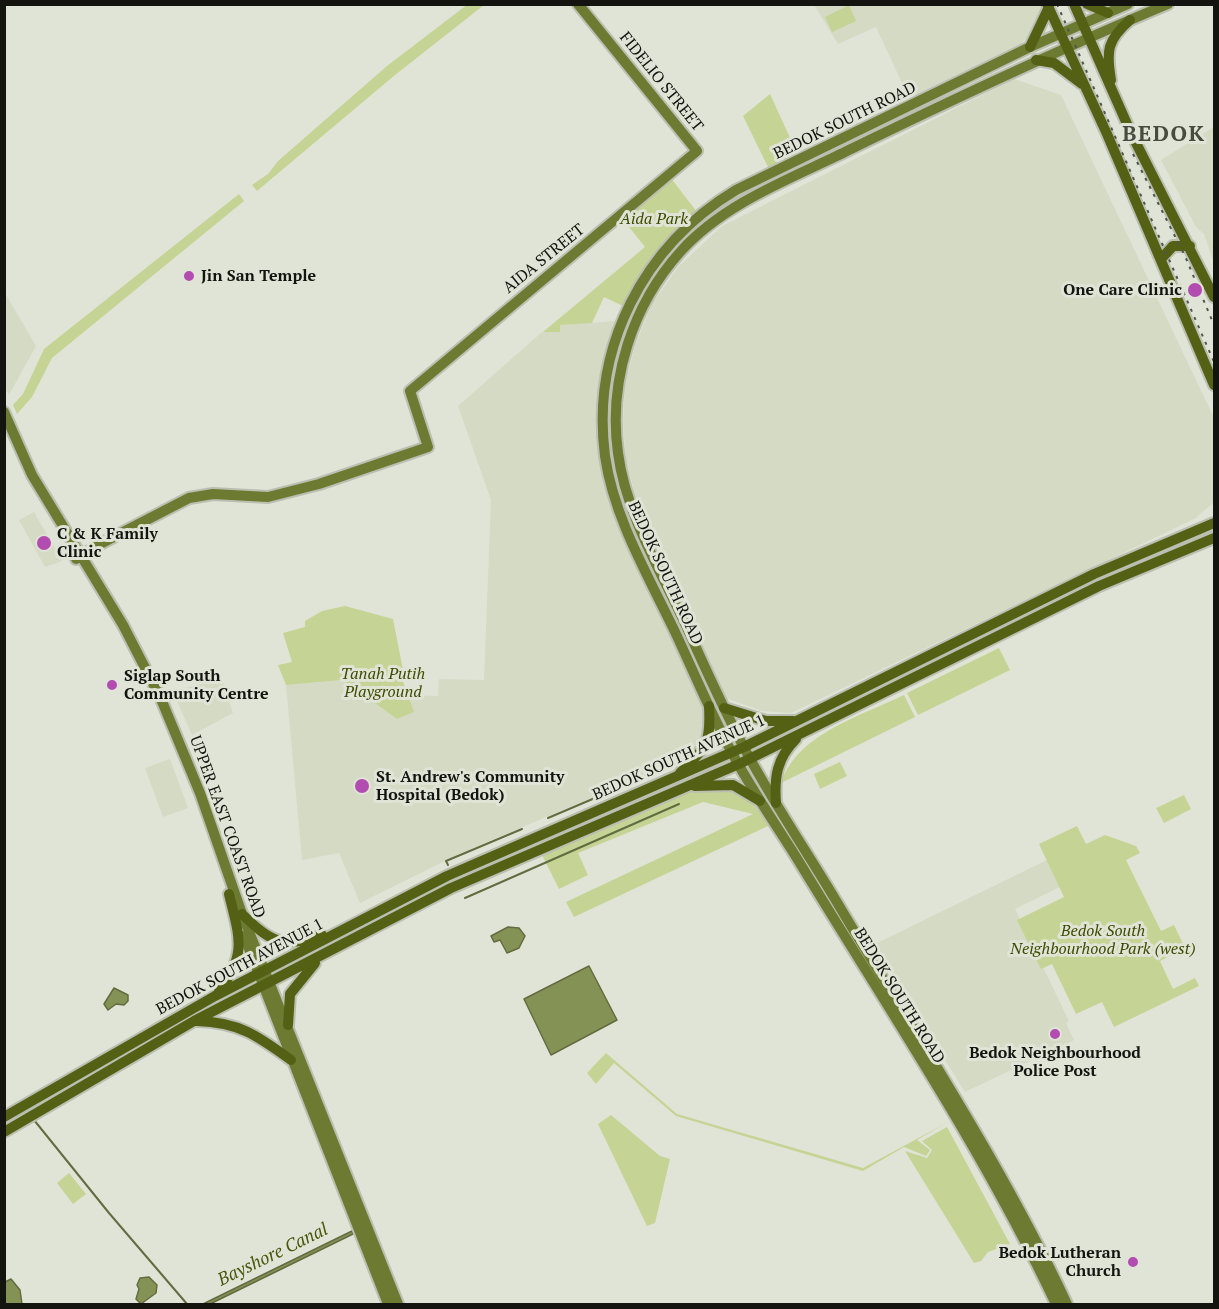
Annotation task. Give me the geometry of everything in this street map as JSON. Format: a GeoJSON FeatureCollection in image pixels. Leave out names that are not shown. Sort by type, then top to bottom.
{"type":"FeatureCollection","features":[{"type":"Feature","properties":{"kind":"main road","name":"FIDELIO STREET"},"geometry":{"type":"LineString","coordinates":[[578,4],[697,150]]}},
{"type":"Feature","properties":{"kind":"main road"},"geometry":{"type":"LineString","coordinates":[[1074,4],[1113,93],[1215,297]]}},
{"type":"Feature","properties":{"kind":"main road"},"geometry":{"type":"LineString","coordinates":[[1087,4],[1108,13]]}},
{"type":"Feature","properties":{"kind":"main road","name":"BEDOK SOUTH ROAD"},"geometry":{"type":"LineString","coordinates":[[1067,1305],[1033,1233],[760,801],[732,752],[631,538],[608,476],[603,435],[604,397],[615,339],[628,305],[648,270],[670,242],[717,202],[1030,46],[1128,4]]}},
{"type":"Feature","properties":{"kind":"main road","name":"BEDOK SOUTH ROAD"},"geometry":{"type":"LineString","coordinates":[[1056,1305],[973,1136],[750,759],[724,708],[635,514],[621,471],[616,436],[619,383],[629,342],[646,299],[680,252],[706,227],[727,212],[767,190],[1036,60],[1168,4]]}},
{"type":"Feature","properties":{"kind":"main road"},"geometry":{"type":"LineString","coordinates":[[1048,6],[1215,385]]}},
{"type":"Feature","properties":{"kind":"main road"},"geometry":{"type":"LineString","coordinates":[[1030,46],[1048,6]]}},
{"type":"Feature","properties":{"kind":"main road"},"geometry":{"type":"LineString","coordinates":[[1113,93],[1109,46],[1112,38],[1130,20]]}},
{"type":"Feature","properties":{"kind":"main road"},"geometry":{"type":"LineString","coordinates":[[1036,60],[1054,63],[1086,88]]}},
{"type":"Feature","properties":{"kind":"main road","name":"AIDA STREET"},"geometry":{"type":"LineString","coordinates":[[78,558],[189,498],[213,494],[268,497],[319,484],[428,447],[410,391],[697,150]]}},
{"type":"Feature","properties":{"kind":"main road"},"geometry":{"type":"LineString","coordinates":[[1161,259],[1173,246],[1190,246]]}},
{"type":"Feature","properties":{"kind":"main road","name":"UPPER EAST COAST ROAD"},"geometry":{"type":"LineString","coordinates":[[4,412],[30,470],[78,558],[123,625],[161,699],[200,794],[262,971]]}},
{"type":"Feature","properties":{"kind":"main road","name":"UPPER EAST COAST ROAD"},"geometry":{"type":"LineString","coordinates":[[4,424],[25,473],[112,616],[156,701],[196,796],[229,894],[267,983],[288,1025],[398,1305]]}},
{"type":"Feature","properties":{"kind":"main road"},"geometry":{"type":"LineString","coordinates":[[1203,527],[1215,517]]}},
{"type":"Feature","properties":{"kind":"main road","name":"BEDOK SOUTH AVENUE 1"},"geometry":{"type":"LineString","coordinates":[[6,1115],[215,996],[447,876],[744,747],[1094,574],[1215,523]]}},
{"type":"Feature","properties":{"kind":"main road","name":"BEDOK SOUTH AVENUE 1"},"geometry":{"type":"LineString","coordinates":[[4,1132],[10,1126],[194,1021],[451,888],[750,759],[1099,586],[1215,538]]}},
{"type":"Feature","properties":{"kind":"main road"},"geometry":{"type":"LineString","coordinates":[[676,777],[702,751],[709,738],[709,706]]}},
{"type":"Feature","properties":{"kind":"main road"},"geometry":{"type":"LineString","coordinates":[[724,708],[766,721],[796,721]]}},
{"type":"Feature","properties":{"kind":"main road"},"geometry":{"type":"LineString","coordinates":[[776,803],[776,772],[780,759],[786,749],[805,731]]}},
{"type":"Feature","properties":{"kind":"main road"},"geometry":{"type":"LineString","coordinates":[[689,786],[733,785],[760,801]]}},
{"type":"Feature","properties":{"kind":"main road"},"geometry":{"type":"LineString","coordinates":[[215,996],[231,976],[240,945],[238,925],[229,894]]}},
{"type":"Feature","properties":{"kind":"main road"},"geometry":{"type":"LineString","coordinates":[[242,914],[265,936],[288,942],[313,938],[359,922]]}},
{"type":"Feature","properties":{"kind":"main road"},"geometry":{"type":"LineString","coordinates":[[288,1025],[287,1006],[291,993],[321,956]]}},
{"type":"Feature","properties":{"kind":"main road","name":"UPPER EAST COAST ROAD"},"geometry":{"type":"LineString","coordinates":[[267,983],[291,1060],[388,1305]]}},
{"type":"Feature","properties":{"kind":"main road"},"geometry":{"type":"LineString","coordinates":[[194,1021],[217,1022],[244,1028],[291,1060]]}},
{"type":"Feature","properties":{"kind":"shaded area"},"geometry":{"type":"Polygon","coordinates":[[[1042,4],[1038,26],[1021,44],[909,98],[876,27],[838,44],[814,5],[1042,4]]]}},
{"type":"Feature","properties":{"kind":"shaded area"},"geometry":{"type":"Polygon","coordinates":[[[1014,79],[1061,95],[1214,418],[1214,502],[1196,518],[791,713],[762,711],[726,698],[638,505],[626,461],[623,422],[625,385],[635,345],[652,304],[678,267],[722,226],[1014,79]]]}},
{"type":"Feature","properties":{"kind":"shaded area"},"geometry":{"type":"Polygon","coordinates":[[[1214,127],[1214,263],[1204,234],[1196,227],[1161,160],[1214,127]]]}},
{"type":"Feature","properties":{"kind":"shaded area"},"geometry":{"type":"Polygon","coordinates":[[[5,293],[36,346],[9,395],[4,387],[5,293]]]}},
{"type":"Feature","properties":{"kind":"shaded area"},"geometry":{"type":"Polygon","coordinates":[[[615,321],[604,356],[598,395],[597,434],[602,473],[617,522],[704,708],[704,739],[690,756],[459,854],[360,903],[339,853],[302,860],[286,685],[344,680],[397,719],[413,712],[408,695],[438,696],[439,679],[484,680],[491,500],[458,406],[542,332],[559,332],[560,325],[615,321]]]}},
{"type":"Feature","properties":{"kind":"shaded area"},"geometry":{"type":"Polygon","coordinates":[[[34,512],[62,561],[45,567],[19,520],[34,512]]]}},
{"type":"Feature","properties":{"kind":"shaded area"},"geometry":{"type":"Polygon","coordinates":[[[221,677],[233,713],[192,735],[173,692],[221,677]]]}},
{"type":"Feature","properties":{"kind":"shaded area"},"geometry":{"type":"Polygon","coordinates":[[[170,759],[188,808],[163,817],[145,768],[170,759]]]}},
{"type":"Feature","properties":{"kind":"shaded area"},"geometry":{"type":"Polygon","coordinates":[[[1049,859],[1062,886],[1015,909],[1069,1021],[1066,1023],[1074,1040],[965,1092],[873,945],[1049,859]]]}},
{"type":"Feature","properties":{"kind":"shaded area"},"geometry":{"type":"Polygon","coordinates":[[[508,927],[519,928],[525,936],[519,948],[507,953],[500,940],[494,942],[491,936],[508,927]]]}},
{"type":"Feature","properties":{"kind":"shaded area"},"geometry":{"type":"Polygon","coordinates":[[[589,966],[617,1020],[551,1055],[524,999],[589,966]]]}},
{"type":"Feature","properties":{"kind":"shaded area"},"geometry":{"type":"Polygon","coordinates":[[[114,988],[128,995],[128,1001],[124,1005],[116,1004],[108,1010],[104,1004],[114,988]]]}},
{"type":"Feature","properties":{"kind":"shaded area"},"geometry":{"type":"Polygon","coordinates":[[[352,1231],[353,1234],[210,1304],[203,1304],[352,1231]]]}},
{"type":"Feature","properties":{"kind":"shaded area"},"geometry":{"type":"Polygon","coordinates":[[[149,1277],[157,1285],[156,1293],[141,1304],[136,1299],[139,1289],[137,1285],[140,1278],[149,1277]]]}},
{"type":"Feature","properties":{"kind":"shaded area"},"geometry":{"type":"Polygon","coordinates":[[[11,1279],[20,1290],[22,1304],[5,1304],[5,1282],[11,1279]]]}},
{"type":"Feature","properties":{"kind":"green space"},"geometry":{"type":"Polygon","coordinates":[[[468,4],[484,5],[395,75],[257,191],[252,185],[268,174],[278,161],[387,66],[468,4]]]}},
{"type":"Feature","properties":{"kind":"green space"},"geometry":{"type":"Polygon","coordinates":[[[849,5],[856,21],[832,32],[825,17],[849,5]]]}},
{"type":"Feature","properties":{"kind":"green space"},"geometry":{"type":"Polygon","coordinates":[[[770,94],[797,153],[768,167],[743,116],[770,94]]]}},
{"type":"Feature","properties":{"kind":"green space","name":"Aida Park"},"geometry":{"type":"Polygon","coordinates":[[[670,177],[697,212],[655,254],[623,306],[604,297],[592,323],[560,325],[560,332],[543,332],[645,247],[621,217],[670,177]]]}},
{"type":"Feature","properties":{"kind":"green space"},"geometry":{"type":"Polygon","coordinates":[[[239,194],[244,201],[52,358],[32,397],[17,414],[13,405],[23,394],[44,349],[239,194]]]}},
{"type":"Feature","properties":{"kind":"green space","name":"Tanah Putih Playground"},"geometry":{"type":"Polygon","coordinates":[[[345,606],[393,619],[404,675],[401,676],[414,712],[397,719],[343,680],[286,685],[278,665],[292,662],[283,633],[305,627],[305,621],[322,611],[345,606]]]}},
{"type":"Feature","properties":{"kind":"green space"},"geometry":{"type":"Polygon","coordinates":[[[999,648],[1010,670],[918,715],[907,693],[999,648]]]}},
{"type":"Feature","properties":{"kind":"green space"},"geometry":{"type":"Polygon","coordinates":[[[904,695],[915,717],[781,783],[789,766],[816,739],[850,719],[904,695]]]}},
{"type":"Feature","properties":{"kind":"green space"},"geometry":{"type":"Polygon","coordinates":[[[840,762],[847,776],[820,789],[814,774],[840,762]]]}},
{"type":"Feature","properties":{"kind":"green space"},"geometry":{"type":"Polygon","coordinates":[[[691,791],[728,792],[745,797],[760,813],[768,826],[574,917],[566,902],[753,814],[703,802],[578,853],[588,875],[559,889],[542,855],[691,791]]]}},
{"type":"Feature","properties":{"kind":"green space"},"geometry":{"type":"Polygon","coordinates":[[[1184,795],[1191,809],[1164,823],[1156,808],[1184,795]]]}},
{"type":"Feature","properties":{"kind":"green space","name":"Bedok South Neighbourhood Park (west)"},"geometry":{"type":"Polygon","coordinates":[[[1077,826],[1086,844],[1105,835],[1136,846],[1140,853],[1126,860],[1161,931],[1174,925],[1185,948],[1160,961],[1173,989],[1195,978],[1199,986],[1114,1027],[1102,1002],[1076,1014],[1052,964],[1041,969],[1017,920],[1064,897],[1039,844],[1077,826]]]}},
{"type":"Feature","properties":{"kind":"green space"},"geometry":{"type":"Polygon","coordinates":[[[606,1053],[677,1114],[863,1168],[948,1122],[917,1140],[930,1150],[926,1156],[904,1147],[863,1171],[676,1116],[614,1063],[596,1084],[587,1073],[606,1053]]]}},
{"type":"Feature","properties":{"kind":"green space"},"geometry":{"type":"Polygon","coordinates":[[[611,1115],[660,1156],[670,1159],[655,1223],[647,1226],[598,1124],[611,1115]]]}},
{"type":"Feature","properties":{"kind":"green space"},"geometry":{"type":"Polygon","coordinates":[[[947,1127],[1010,1244],[988,1252],[981,1261],[974,1263],[905,1151],[927,1158],[932,1150],[922,1141],[947,1127]]]}},
{"type":"Feature","properties":{"kind":"green space"},"geometry":{"type":"Polygon","coordinates":[[[69,1173],[86,1194],[73,1204],[57,1183],[69,1173]]]}},
{"type":"Feature","properties":{"kind":"waterway"},"geometry":{"type":"LineString","coordinates":[[548,818],[670,766]]}},
{"type":"Feature","properties":{"kind":"waterway"},"geometry":{"type":"LineString","coordinates":[[465,898],[679,804]]}},
{"type":"Feature","properties":{"kind":"waterway"},"geometry":{"type":"LineString","coordinates":[[448,865],[446,861],[522,829]]}},
{"type":"Feature","properties":{"kind":"waterway"},"geometry":{"type":"LineString","coordinates":[[34,1120],[187,1304]]}},
{"type":"Feature","properties":{"kind":"railway"},"geometry":{"type":"LineString","coordinates":[[1057,4],[1214,362]]}},
{"type":"Feature","properties":{"kind":"railway"},"geometry":{"type":"LineString","coordinates":[[1133,154],[1185,256],[1214,325]]}},
{"type":"Feature","properties":{"kind":"place","name":"Jin San Temple"},"geometry":{"type":"Point","coordinates":[189,276]}},
{"type":"Feature","properties":{"kind":"place","name":"One Care Clinic"},"geometry":{"type":"Point","coordinates":[1195,290]}},
{"type":"Feature","properties":{"kind":"place","name":"C & K Family Clinic"},"geometry":{"type":"Point","coordinates":[44,543]}},
{"type":"Feature","properties":{"kind":"place","name":"Siglap South Community Centre"},"geometry":{"type":"Point","coordinates":[112,685]}},
{"type":"Feature","properties":{"kind":"place","name":"St. Andrew's Community Hospital (Bedok)"},"geometry":{"type":"Point","coordinates":[362,786]}},
{"type":"Feature","properties":{"kind":"place","name":"Bedok Neighbourhood Police Post"},"geometry":{"type":"Point","coordinates":[1055,1034]}},
{"type":"Feature","properties":{"kind":"place","name":"Bedok Lutheran Church"},"geometry":{"type":"Point","coordinates":[1133,1262]}},
{"type":"Feature","properties":{"kind":"district","name":"BEDOK"},"geometry":{"type":"Point","coordinates":[1164,135]}},
{"type":"Feature","properties":{"kind":"water label","name":"Bayshore Canal"},"geometry":{"type":"Point","coordinates":[273,1255]}}]}
